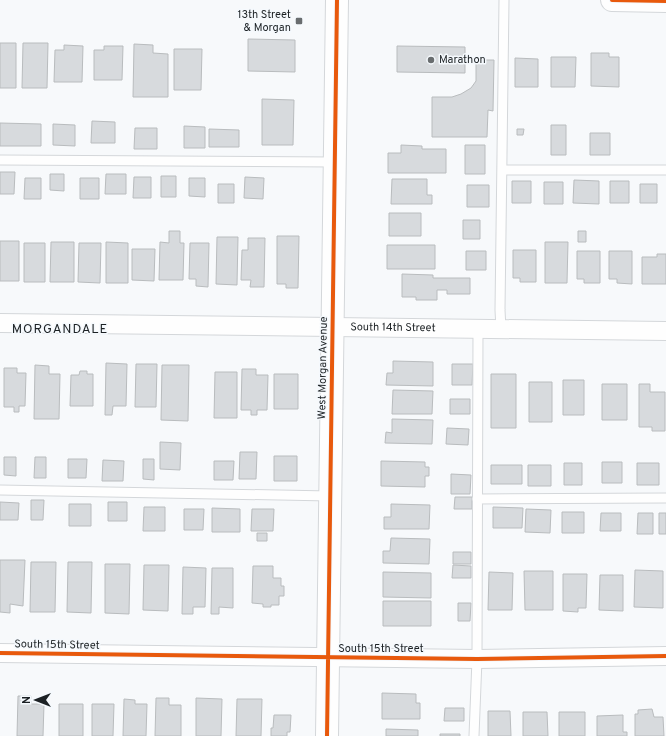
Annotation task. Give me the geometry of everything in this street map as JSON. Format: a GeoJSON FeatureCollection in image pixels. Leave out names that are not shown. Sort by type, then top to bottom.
{"type":"FeatureCollection","features":[{"type":"Feature","properties":{"kind":"street","name":"West Morgan Avenue"},"geometry":{"type":"LineString","coordinates":[[327,736],[337,0]]}},
{"type":"Feature","properties":{"kind":"street"},"geometry":{"type":"LineString","coordinates":[[612,0],[666,1]]}},
{"type":"Feature","properties":{"kind":"street","name":"South 14th Street"},"geometry":{"type":"LineString","coordinates":[[0,323],[666,331]]}},
{"type":"Feature","properties":{"kind":"street","name":"South 15th Street"},"geometry":{"type":"LineString","coordinates":[[0,654],[477,659],[666,656]]}},
{"type":"Feature","properties":{"kind":"lane"},"geometry":{"type":"LineString","coordinates":[[501,329],[504,0]]}},
{"type":"Feature","properties":{"kind":"lane"},"geometry":{"type":"LineString","coordinates":[[0,160],[335,162]]}},
{"type":"Feature","properties":{"kind":"lane"},"geometry":{"type":"LineString","coordinates":[[502,170],[666,170]]}},
{"type":"Feature","properties":{"kind":"lane"},"geometry":{"type":"LineString","coordinates":[[474,736],[477,659],[478,329]]}},
{"type":"Feature","properties":{"kind":"lane"},"geometry":{"type":"LineString","coordinates":[[0,490],[330,496]]}},
{"type":"Feature","properties":{"kind":"lane"},"geometry":{"type":"LineString","coordinates":[[477,499],[666,498]]}},
{"type":"Feature","properties":{"kind":"building"},"geometry":{"type":"Polygon","coordinates":[[[248,39],[295,40],[295,72],[248,71],[248,39]]]}},
{"type":"Feature","properties":{"kind":"building"},"geometry":{"type":"Polygon","coordinates":[[[0,43],[16,43],[16,88],[0,88],[0,43]]]}},
{"type":"Feature","properties":{"kind":"building"},"geometry":{"type":"Polygon","coordinates":[[[23,43],[48,43],[47,88],[22,88],[23,43]]]}},
{"type":"Feature","properties":{"kind":"building"},"geometry":{"type":"Polygon","coordinates":[[[134,44],[153,45],[153,53],[168,54],[168,97],[133,97],[134,44]]]}},
{"type":"Feature","properties":{"kind":"building"},"geometry":{"type":"Polygon","coordinates":[[[64,45],[83,46],[82,82],[54,82],[55,50],[64,50],[64,45]]]}},
{"type":"Feature","properties":{"kind":"building"},"geometry":{"type":"Polygon","coordinates":[[[104,46],[123,46],[122,80],[94,80],[94,50],[104,50],[104,46]]]}},
{"type":"Feature","properties":{"kind":"building","name":"Marathon"},"geometry":{"type":"Polygon","coordinates":[[[397,46],[465,47],[465,73],[397,72],[397,46]]]}},
{"type":"Feature","properties":{"kind":"building"},"geometry":{"type":"Polygon","coordinates":[[[174,49],[202,49],[201,90],[174,90],[174,49]]]}},
{"type":"Feature","properties":{"kind":"building"},"geometry":{"type":"Polygon","coordinates":[[[591,53],[609,53],[609,57],[619,57],[619,87],[591,86],[591,53]]]}},
{"type":"Feature","properties":{"kind":"building"},"geometry":{"type":"Polygon","coordinates":[[[551,57],[576,57],[575,87],[551,87],[551,57]]]}},
{"type":"Feature","properties":{"kind":"building"},"geometry":{"type":"Polygon","coordinates":[[[515,58],[538,59],[538,87],[515,87],[515,58]]]}},
{"type":"Feature","properties":{"kind":"building"},"geometry":{"type":"Polygon","coordinates":[[[476,60],[494,60],[493,111],[488,110],[487,137],[432,137],[432,97],[452,97],[471,88],[476,81],[476,60]]]}},
{"type":"Feature","properties":{"kind":"building"},"geometry":{"type":"Polygon","coordinates":[[[262,99],[294,100],[293,145],[262,145],[262,99]]]}},
{"type":"Feature","properties":{"kind":"building"},"geometry":{"type":"Polygon","coordinates":[[[92,121],[115,122],[115,143],[91,143],[92,121]]]}},
{"type":"Feature","properties":{"kind":"building"},"geometry":{"type":"Polygon","coordinates":[[[0,123],[41,124],[41,146],[0,146],[0,123]]]}},
{"type":"Feature","properties":{"kind":"building"},"geometry":{"type":"Polygon","coordinates":[[[53,124],[75,125],[75,146],[53,145],[53,124]]]}},
{"type":"Feature","properties":{"kind":"building"},"geometry":{"type":"Polygon","coordinates":[[[551,125],[566,125],[566,155],[551,155],[551,125]]]}},
{"type":"Feature","properties":{"kind":"building"},"geometry":{"type":"Polygon","coordinates":[[[184,126],[205,127],[205,148],[184,148],[184,126]]]}},
{"type":"Feature","properties":{"kind":"building"},"geometry":{"type":"Polygon","coordinates":[[[135,128],[157,128],[157,149],[134,149],[135,128]]]}},
{"type":"Feature","properties":{"kind":"building"},"geometry":{"type":"Polygon","coordinates":[[[209,129],[239,130],[239,147],[209,147],[209,129]]]}},
{"type":"Feature","properties":{"kind":"building"},"geometry":{"type":"Polygon","coordinates":[[[517,129],[524,129],[523,135],[517,135],[517,129]]]}},
{"type":"Feature","properties":{"kind":"building"},"geometry":{"type":"Polygon","coordinates":[[[590,133],[610,133],[610,155],[590,155],[590,133]]]}},
{"type":"Feature","properties":{"kind":"building"},"geometry":{"type":"Polygon","coordinates":[[[401,145],[422,146],[422,149],[446,149],[446,173],[388,173],[388,153],[401,153],[401,145]]]}},
{"type":"Feature","properties":{"kind":"building"},"geometry":{"type":"Polygon","coordinates":[[[465,145],[485,145],[485,174],[465,174],[465,145]]]}},
{"type":"Feature","properties":{"kind":"building"},"geometry":{"type":"Polygon","coordinates":[[[0,172],[15,172],[14,194],[0,194],[0,172]]]}},
{"type":"Feature","properties":{"kind":"building"},"geometry":{"type":"Polygon","coordinates":[[[50,174],[64,174],[64,191],[50,190],[50,174]]]}},
{"type":"Feature","properties":{"kind":"building"},"geometry":{"type":"Polygon","coordinates":[[[106,174],[126,174],[126,194],[105,194],[106,174]]]}},
{"type":"Feature","properties":{"kind":"building"},"geometry":{"type":"Polygon","coordinates":[[[161,176],[176,176],[176,197],[161,197],[161,176]]]}},
{"type":"Feature","properties":{"kind":"building"},"geometry":{"type":"Polygon","coordinates":[[[134,177],[151,177],[151,198],[133,198],[134,177]]]}},
{"type":"Feature","properties":{"kind":"building"},"geometry":{"type":"Polygon","coordinates":[[[245,177],[264,178],[263,199],[244,198],[245,177]]]}},
{"type":"Feature","properties":{"kind":"building"},"geometry":{"type":"Polygon","coordinates":[[[25,178],[41,178],[41,199],[24,199],[25,178]]]}},
{"type":"Feature","properties":{"kind":"building"},"geometry":{"type":"Polygon","coordinates":[[[80,178],[99,178],[99,199],[80,199],[80,178]]]}},
{"type":"Feature","properties":{"kind":"building"},"geometry":{"type":"Polygon","coordinates":[[[189,178],[205,178],[205,197],[189,196],[189,178]]]}},
{"type":"Feature","properties":{"kind":"building"},"geometry":{"type":"Polygon","coordinates":[[[392,179],[427,179],[427,195],[432,195],[432,204],[391,204],[392,179]]]}},
{"type":"Feature","properties":{"kind":"building"},"geometry":{"type":"Polygon","coordinates":[[[574,180],[599,181],[599,204],[573,203],[574,180]]]}},
{"type":"Feature","properties":{"kind":"building"},"geometry":{"type":"Polygon","coordinates":[[[512,181],[531,181],[531,203],[512,203],[512,181]]]}},
{"type":"Feature","properties":{"kind":"building"},"geometry":{"type":"Polygon","coordinates":[[[610,181],[629,181],[629,203],[610,203],[610,181]]]}},
{"type":"Feature","properties":{"kind":"building"},"geometry":{"type":"Polygon","coordinates":[[[544,182],[563,182],[563,204],[544,204],[544,182]]]}},
{"type":"Feature","properties":{"kind":"building"},"geometry":{"type":"Polygon","coordinates":[[[218,184],[234,184],[234,203],[218,203],[218,184]]]}},
{"type":"Feature","properties":{"kind":"building"},"geometry":{"type":"Polygon","coordinates":[[[640,184],[657,184],[657,203],[640,203],[640,184]]]}},
{"type":"Feature","properties":{"kind":"building"},"geometry":{"type":"Polygon","coordinates":[[[467,185],[489,185],[489,207],[467,207],[467,185]]]}},
{"type":"Feature","properties":{"kind":"building"},"geometry":{"type":"Polygon","coordinates":[[[389,213],[421,213],[421,236],[389,236],[389,213]]]}},
{"type":"Feature","properties":{"kind":"building"},"geometry":{"type":"Polygon","coordinates":[[[463,220],[480,220],[480,239],[463,239],[463,220]]]}},
{"type":"Feature","properties":{"kind":"building"},"geometry":{"type":"Polygon","coordinates":[[[169,231],[180,231],[180,243],[184,243],[183,280],[159,280],[160,242],[169,243],[169,231]]]}},
{"type":"Feature","properties":{"kind":"building"},"geometry":{"type":"Polygon","coordinates":[[[578,231],[586,231],[586,242],[578,242],[578,231]]]}},
{"type":"Feature","properties":{"kind":"building"},"geometry":{"type":"Polygon","coordinates":[[[277,236],[299,236],[298,288],[286,288],[286,284],[277,284],[277,236]]]}},
{"type":"Feature","properties":{"kind":"building"},"geometry":{"type":"Polygon","coordinates":[[[217,237],[238,237],[237,285],[216,284],[217,237]]]}},
{"type":"Feature","properties":{"kind":"building"},"geometry":{"type":"Polygon","coordinates":[[[248,238],[265,238],[264,287],[250,287],[251,280],[241,280],[242,250],[248,250],[248,238]]]}},
{"type":"Feature","properties":{"kind":"building"},"geometry":{"type":"Polygon","coordinates":[[[0,241],[19,241],[19,281],[0,281],[0,241]]]}},
{"type":"Feature","properties":{"kind":"building"},"geometry":{"type":"Polygon","coordinates":[[[51,242],[74,242],[74,282],[50,282],[51,242]]]}},
{"type":"Feature","properties":{"kind":"building"},"geometry":{"type":"Polygon","coordinates":[[[106,242],[128,243],[128,283],[106,283],[106,242]]]}},
{"type":"Feature","properties":{"kind":"building"},"geometry":{"type":"Polygon","coordinates":[[[545,242],[568,242],[567,283],[545,283],[545,242]]]}},
{"type":"Feature","properties":{"kind":"building"},"geometry":{"type":"Polygon","coordinates":[[[24,243],[45,243],[45,282],[24,282],[24,243]]]}},
{"type":"Feature","properties":{"kind":"building"},"geometry":{"type":"Polygon","coordinates":[[[79,243],[101,243],[100,283],[78,282],[79,243]]]}},
{"type":"Feature","properties":{"kind":"building"},"geometry":{"type":"Polygon","coordinates":[[[190,243],[209,243],[208,287],[196,286],[196,279],[189,279],[190,243]]]}},
{"type":"Feature","properties":{"kind":"building"},"geometry":{"type":"Polygon","coordinates":[[[387,245],[435,245],[435,269],[387,269],[387,245]]]}},
{"type":"Feature","properties":{"kind":"building"},"geometry":{"type":"Polygon","coordinates":[[[132,249],[155,249],[154,281],[132,280],[132,249]]]}},
{"type":"Feature","properties":{"kind":"building"},"geometry":{"type":"Polygon","coordinates":[[[513,250],[536,250],[536,282],[520,282],[520,278],[513,278],[513,250]]]}},
{"type":"Feature","properties":{"kind":"building"},"geometry":{"type":"Polygon","coordinates":[[[466,251],[486,251],[486,270],[466,270],[466,251]]]}},
{"type":"Feature","properties":{"kind":"building"},"geometry":{"type":"Polygon","coordinates":[[[577,251],[600,251],[600,283],[584,283],[584,279],[577,279],[577,251]]]}},
{"type":"Feature","properties":{"kind":"building"},"geometry":{"type":"Polygon","coordinates":[[[609,251],[632,251],[632,284],[617,283],[617,279],[609,279],[609,251]]]}},
{"type":"Feature","properties":{"kind":"building"},"geometry":{"type":"Polygon","coordinates":[[[657,254],[666,254],[666,284],[642,284],[642,257],[657,257],[657,254]]]}},
{"type":"Feature","properties":{"kind":"building"},"geometry":{"type":"Polygon","coordinates":[[[402,274],[433,275],[433,278],[470,278],[470,294],[447,294],[447,290],[437,290],[437,300],[416,300],[416,297],[402,297],[402,274]]]}},
{"type":"Feature","properties":{"kind":"building"},"geometry":{"type":"Polygon","coordinates":[[[393,361],[433,362],[433,386],[386,385],[387,373],[393,373],[393,361]]]}},
{"type":"Feature","properties":{"kind":"building"},"geometry":{"type":"Polygon","coordinates":[[[106,363],[127,364],[126,406],[113,406],[112,415],[105,415],[106,363]]]}},
{"type":"Feature","properties":{"kind":"building"},"geometry":{"type":"Polygon","coordinates":[[[136,364],[157,364],[156,407],[135,407],[136,364]]]}},
{"type":"Feature","properties":{"kind":"building"},"geometry":{"type":"Polygon","coordinates":[[[452,364],[473,364],[472,385],[452,385],[452,364]]]}},
{"type":"Feature","properties":{"kind":"building"},"geometry":{"type":"Polygon","coordinates":[[[35,365],[49,366],[49,374],[60,374],[59,419],[34,419],[35,365]]]}},
{"type":"Feature","properties":{"kind":"building"},"geometry":{"type":"Polygon","coordinates":[[[162,365],[189,365],[188,421],[161,420],[162,365]]]}},
{"type":"Feature","properties":{"kind":"building"},"geometry":{"type":"Polygon","coordinates":[[[4,368],[17,368],[17,373],[26,373],[25,406],[19,406],[19,412],[14,412],[14,407],[4,407],[4,368]]]}},
{"type":"Feature","properties":{"kind":"building"},"geometry":{"type":"Polygon","coordinates":[[[242,369],[256,369],[256,375],[268,375],[267,410],[257,410],[257,415],[251,415],[251,410],[241,410],[242,369]]]}},
{"type":"Feature","properties":{"kind":"building"},"geometry":{"type":"Polygon","coordinates":[[[80,371],[87,371],[87,374],[93,374],[93,406],[70,406],[71,375],[79,375],[80,371]]]}},
{"type":"Feature","properties":{"kind":"building"},"geometry":{"type":"Polygon","coordinates":[[[215,372],[237,372],[237,418],[214,418],[215,372]]]}},
{"type":"Feature","properties":{"kind":"building"},"geometry":{"type":"Polygon","coordinates":[[[274,374],[298,374],[298,409],[274,409],[274,374]]]}},
{"type":"Feature","properties":{"kind":"building"},"geometry":{"type":"Polygon","coordinates":[[[491,374],[516,374],[516,428],[491,428],[491,374]]]}},
{"type":"Feature","properties":{"kind":"building"},"geometry":{"type":"Polygon","coordinates":[[[563,380],[584,380],[584,415],[563,415],[563,380]]]}},
{"type":"Feature","properties":{"kind":"building"},"geometry":{"type":"Polygon","coordinates":[[[529,382],[552,382],[552,422],[529,422],[529,382]]]}},
{"type":"Feature","properties":{"kind":"building"},"geometry":{"type":"Polygon","coordinates":[[[602,384],[627,384],[627,420],[602,420],[602,384]]]}},
{"type":"Feature","properties":{"kind":"building"},"geometry":{"type":"Polygon","coordinates":[[[639,384],[650,384],[650,392],[665,392],[665,431],[652,431],[652,427],[639,427],[639,384]]]}},
{"type":"Feature","properties":{"kind":"building"},"geometry":{"type":"Polygon","coordinates":[[[393,390],[433,391],[432,414],[392,414],[393,390]]]}},
{"type":"Feature","properties":{"kind":"building"},"geometry":{"type":"Polygon","coordinates":[[[450,399],[470,399],[470,414],[450,414],[450,399]]]}},
{"type":"Feature","properties":{"kind":"building"},"geometry":{"type":"Polygon","coordinates":[[[392,419],[433,420],[432,444],[385,443],[386,432],[392,433],[392,419]]]}},
{"type":"Feature","properties":{"kind":"building"},"geometry":{"type":"Polygon","coordinates":[[[447,428],[469,429],[468,445],[446,444],[447,428]]]}},
{"type":"Feature","properties":{"kind":"building"},"geometry":{"type":"Polygon","coordinates":[[[160,442],[181,443],[180,470],[160,469],[160,442]]]}},
{"type":"Feature","properties":{"kind":"building"},"geometry":{"type":"Polygon","coordinates":[[[240,452],[257,452],[256,479],[239,479],[240,452]]]}},
{"type":"Feature","properties":{"kind":"building"},"geometry":{"type":"Polygon","coordinates":[[[274,456],[297,456],[297,481],[274,481],[274,456]]]}},
{"type":"Feature","properties":{"kind":"building"},"geometry":{"type":"Polygon","coordinates":[[[4,457],[16,457],[16,476],[4,475],[4,457]]]}},
{"type":"Feature","properties":{"kind":"building"},"geometry":{"type":"Polygon","coordinates":[[[35,457],[46,457],[46,478],[34,478],[35,457]]]}},
{"type":"Feature","properties":{"kind":"building"},"geometry":{"type":"Polygon","coordinates":[[[68,459],[87,459],[86,478],[68,478],[68,459]]]}},
{"type":"Feature","properties":{"kind":"building"},"geometry":{"type":"Polygon","coordinates":[[[143,459],[154,459],[154,480],[143,479],[143,459]]]}},
{"type":"Feature","properties":{"kind":"building"},"geometry":{"type":"Polygon","coordinates":[[[103,460],[124,461],[123,481],[102,481],[103,460]]]}},
{"type":"Feature","properties":{"kind":"building"},"geometry":{"type":"Polygon","coordinates":[[[214,461],[234,461],[233,480],[214,480],[214,461]]]}},
{"type":"Feature","properties":{"kind":"building"},"geometry":{"type":"Polygon","coordinates":[[[381,461],[425,462],[425,467],[429,467],[429,476],[425,476],[425,487],[381,486],[381,461]]]}},
{"type":"Feature","properties":{"kind":"building"},"geometry":{"type":"Polygon","coordinates":[[[602,462],[622,462],[622,483],[602,483],[602,462]]]}},
{"type":"Feature","properties":{"kind":"building"},"geometry":{"type":"Polygon","coordinates":[[[564,463],[582,463],[582,485],[564,485],[564,463]]]}},
{"type":"Feature","properties":{"kind":"building"},"geometry":{"type":"Polygon","coordinates":[[[637,463],[659,463],[659,485],[637,485],[637,463]]]}},
{"type":"Feature","properties":{"kind":"building"},"geometry":{"type":"Polygon","coordinates":[[[491,465],[522,465],[522,484],[491,484],[491,465]]]}},
{"type":"Feature","properties":{"kind":"building"},"geometry":{"type":"Polygon","coordinates":[[[528,465],[551,465],[551,486],[528,486],[528,465]]]}},
{"type":"Feature","properties":{"kind":"building"},"geometry":{"type":"Polygon","coordinates":[[[451,474],[471,475],[470,494],[451,494],[451,474]]]}},
{"type":"Feature","properties":{"kind":"building"},"geometry":{"type":"Polygon","coordinates":[[[455,497],[472,497],[472,509],[454,509],[455,497]]]}},
{"type":"Feature","properties":{"kind":"building"},"geometry":{"type":"Polygon","coordinates":[[[31,500],[44,500],[43,520],[31,520],[31,500]]]}},
{"type":"Feature","properties":{"kind":"building"},"geometry":{"type":"Polygon","coordinates":[[[0,502],[19,503],[18,520],[0,520],[0,502]]]}},
{"type":"Feature","properties":{"kind":"building"},"geometry":{"type":"Polygon","coordinates":[[[108,502],[127,502],[127,521],[108,521],[108,502]]]}},
{"type":"Feature","properties":{"kind":"building"},"geometry":{"type":"Polygon","coordinates":[[[69,504],[91,504],[91,526],[69,526],[69,504]]]}},
{"type":"Feature","properties":{"kind":"building"},"geometry":{"type":"Polygon","coordinates":[[[391,504],[430,505],[429,529],[384,529],[384,517],[391,517],[391,504]]]}},
{"type":"Feature","properties":{"kind":"building"},"geometry":{"type":"Polygon","coordinates":[[[144,507],[165,507],[165,531],[143,531],[144,507]]]}},
{"type":"Feature","properties":{"kind":"building"},"geometry":{"type":"Polygon","coordinates":[[[493,507],[523,508],[522,528],[493,528],[493,507]]]}},
{"type":"Feature","properties":{"kind":"building"},"geometry":{"type":"Polygon","coordinates":[[[212,508],[240,509],[240,532],[212,532],[212,508]]]}},
{"type":"Feature","properties":{"kind":"building"},"geometry":{"type":"Polygon","coordinates":[[[184,509],[204,509],[203,530],[184,530],[184,509]]]}},
{"type":"Feature","properties":{"kind":"building"},"geometry":{"type":"Polygon","coordinates":[[[252,509],[274,509],[273,531],[251,531],[252,509]]]}},
{"type":"Feature","properties":{"kind":"building"},"geometry":{"type":"Polygon","coordinates":[[[526,509],[551,510],[550,533],[525,532],[526,509]]]}},
{"type":"Feature","properties":{"kind":"building"},"geometry":{"type":"Polygon","coordinates":[[[562,512],[584,512],[584,533],[562,533],[562,512]]]}},
{"type":"Feature","properties":{"kind":"building"},"geometry":{"type":"Polygon","coordinates":[[[601,513],[621,513],[621,531],[600,531],[601,513]]]}},
{"type":"Feature","properties":{"kind":"building"},"geometry":{"type":"Polygon","coordinates":[[[638,513],[653,513],[653,534],[637,534],[638,513]]]}},
{"type":"Feature","properties":{"kind":"building"},"geometry":{"type":"Polygon","coordinates":[[[659,513],[666,513],[666,534],[659,534],[659,513]]]}},
{"type":"Feature","properties":{"kind":"building"},"geometry":{"type":"Polygon","coordinates":[[[257,533],[267,533],[267,541],[257,541],[257,533]]]}},
{"type":"Feature","properties":{"kind":"building"},"geometry":{"type":"Polygon","coordinates":[[[391,538],[430,539],[429,564],[383,563],[383,551],[390,551],[391,538]]]}},
{"type":"Feature","properties":{"kind":"building"},"geometry":{"type":"Polygon","coordinates":[[[453,552],[471,552],[471,564],[453,564],[453,552]]]}},
{"type":"Feature","properties":{"kind":"building"},"geometry":{"type":"Polygon","coordinates":[[[0,560],[25,560],[23,606],[10,604],[10,613],[0,612],[0,560]]]}},
{"type":"Feature","properties":{"kind":"building"},"geometry":{"type":"Polygon","coordinates":[[[31,562],[56,562],[55,612],[30,612],[31,562]]]}},
{"type":"Feature","properties":{"kind":"building"},"geometry":{"type":"Polygon","coordinates":[[[68,562],[92,562],[91,613],[67,612],[68,562]]]}},
{"type":"Feature","properties":{"kind":"building"},"geometry":{"type":"Polygon","coordinates":[[[105,564],[130,564],[129,614],[105,613],[105,564]]]}},
{"type":"Feature","properties":{"kind":"building"},"geometry":{"type":"Polygon","coordinates":[[[144,565],[169,565],[168,611],[143,610],[144,565]]]}},
{"type":"Feature","properties":{"kind":"building"},"geometry":{"type":"Polygon","coordinates":[[[453,565],[471,566],[471,578],[452,578],[453,565]]]}},
{"type":"Feature","properties":{"kind":"building"},"geometry":{"type":"Polygon","coordinates":[[[253,566],[273,566],[273,578],[281,578],[281,586],[284,586],[284,596],[279,596],[279,605],[263,607],[263,604],[252,603],[253,566]]]}},
{"type":"Feature","properties":{"kind":"building"},"geometry":{"type":"Polygon","coordinates":[[[183,567],[206,568],[205,607],[193,607],[193,614],[182,614],[183,567]]]}},
{"type":"Feature","properties":{"kind":"building"},"geometry":{"type":"Polygon","coordinates":[[[212,568],[233,568],[233,608],[219,607],[219,614],[211,614],[212,568]]]}},
{"type":"Feature","properties":{"kind":"building"},"geometry":{"type":"Polygon","coordinates":[[[635,570],[663,571],[663,608],[634,607],[635,570]]]}},
{"type":"Feature","properties":{"kind":"building"},"geometry":{"type":"Polygon","coordinates":[[[524,571],[553,571],[553,610],[525,610],[524,571]]]}},
{"type":"Feature","properties":{"kind":"building"},"geometry":{"type":"Polygon","coordinates":[[[383,572],[431,573],[431,598],[383,597],[383,572]]]}},
{"type":"Feature","properties":{"kind":"building"},"geometry":{"type":"Polygon","coordinates":[[[489,572],[513,573],[512,610],[488,610],[489,572]]]}},
{"type":"Feature","properties":{"kind":"building"},"geometry":{"type":"Polygon","coordinates":[[[563,574],[587,574],[586,608],[578,608],[578,612],[563,611],[563,574]]]}},
{"type":"Feature","properties":{"kind":"building"},"geometry":{"type":"Polygon","coordinates":[[[600,575],[623,575],[623,611],[599,610],[600,575]]]}},
{"type":"Feature","properties":{"kind":"building"},"geometry":{"type":"Polygon","coordinates":[[[383,601],[431,601],[431,626],[383,626],[383,601]]]}},
{"type":"Feature","properties":{"kind":"building"},"geometry":{"type":"Polygon","coordinates":[[[458,603],[471,603],[470,621],[458,621],[458,603]]]}},
{"type":"Feature","properties":{"kind":"building"},"geometry":{"type":"Polygon","coordinates":[[[382,693],[416,694],[416,703],[420,703],[420,719],[382,719],[382,693]]]}},
{"type":"Feature","properties":{"kind":"building"},"geometry":{"type":"Polygon","coordinates":[[[18,696],[31,696],[31,704],[44,704],[43,736],[17,736],[18,696]]]}},
{"type":"Feature","properties":{"kind":"building"},"geometry":{"type":"Polygon","coordinates":[[[156,698],[169,698],[169,705],[181,705],[181,736],[155,736],[156,698]]]}},
{"type":"Feature","properties":{"kind":"building"},"geometry":{"type":"Polygon","coordinates":[[[196,698],[222,699],[221,736],[196,736],[196,698]]]}},
{"type":"Feature","properties":{"kind":"building"},"geometry":{"type":"Polygon","coordinates":[[[124,699],[135,700],[135,704],[147,704],[146,736],[123,736],[124,699]]]}},
{"type":"Feature","properties":{"kind":"building"},"geometry":{"type":"Polygon","coordinates":[[[237,699],[262,699],[261,736],[236,736],[237,699]]]}},
{"type":"Feature","properties":{"kind":"building"},"geometry":{"type":"Polygon","coordinates":[[[59,704],[83,704],[83,736],[59,736],[59,704]]]}},
{"type":"Feature","properties":{"kind":"building"},"geometry":{"type":"Polygon","coordinates":[[[92,704],[114,704],[113,736],[92,736],[92,704]]]}},
{"type":"Feature","properties":{"kind":"building"},"geometry":{"type":"Polygon","coordinates":[[[445,708],[464,708],[464,721],[444,721],[445,708]]]}},
{"type":"Feature","properties":{"kind":"building"},"geometry":{"type":"Polygon","coordinates":[[[652,709],[654,717],[663,717],[664,736],[635,736],[635,714],[638,714],[638,710],[652,709]]]}},
{"type":"Feature","properties":{"kind":"building"},"geometry":{"type":"Polygon","coordinates":[[[488,711],[510,711],[511,736],[488,736],[488,711]]]}},
{"type":"Feature","properties":{"kind":"building"},"geometry":{"type":"Polygon","coordinates":[[[523,712],[547,712],[548,736],[523,736],[523,712]]]}},
{"type":"Feature","properties":{"kind":"building"},"geometry":{"type":"Polygon","coordinates":[[[559,712],[585,712],[585,736],[559,736],[559,712]]]}},
{"type":"Feature","properties":{"kind":"building"},"geometry":{"type":"Polygon","coordinates":[[[274,715],[291,715],[290,732],[287,732],[287,736],[271,736],[274,715]]]}},
{"type":"Feature","properties":{"kind":"building"},"geometry":{"type":"Polygon","coordinates":[[[623,715],[623,732],[627,732],[627,736],[597,736],[597,716],[623,715]]]}},
{"type":"Feature","properties":{"kind":"building"},"geometry":{"type":"Polygon","coordinates":[[[386,729],[418,730],[418,736],[386,736],[386,729]]]}},
{"type":"Feature","properties":{"kind":"building"},"geometry":{"type":"Polygon","coordinates":[[[440,734],[460,734],[460,736],[440,736],[440,734]]]}},
{"type":"Feature","properties":{"kind":"cycle path"},"geometry":{"type":"LineString","coordinates":[[327,736],[337,0]]}},
{"type":"Feature","properties":{"kind":"cycle path"},"geometry":{"type":"LineString","coordinates":[[612,0],[666,1]]}},
{"type":"Feature","properties":{"kind":"cycle path"},"geometry":{"type":"LineString","coordinates":[[0,653],[477,659],[666,656]]}},
{"type":"Feature","properties":{"kind":"place","name":"13th Street & Morgan"},"geometry":{"type":"Point","coordinates":[299,21]}},
{"type":"Feature","properties":{"kind":"place","name":"Marathon"},"geometry":{"type":"Point","coordinates":[431,60]}},
{"type":"Feature","properties":{"kind":"district","name":"MORGANDALE"},"geometry":{"type":"Point","coordinates":[60,330]}}]}
